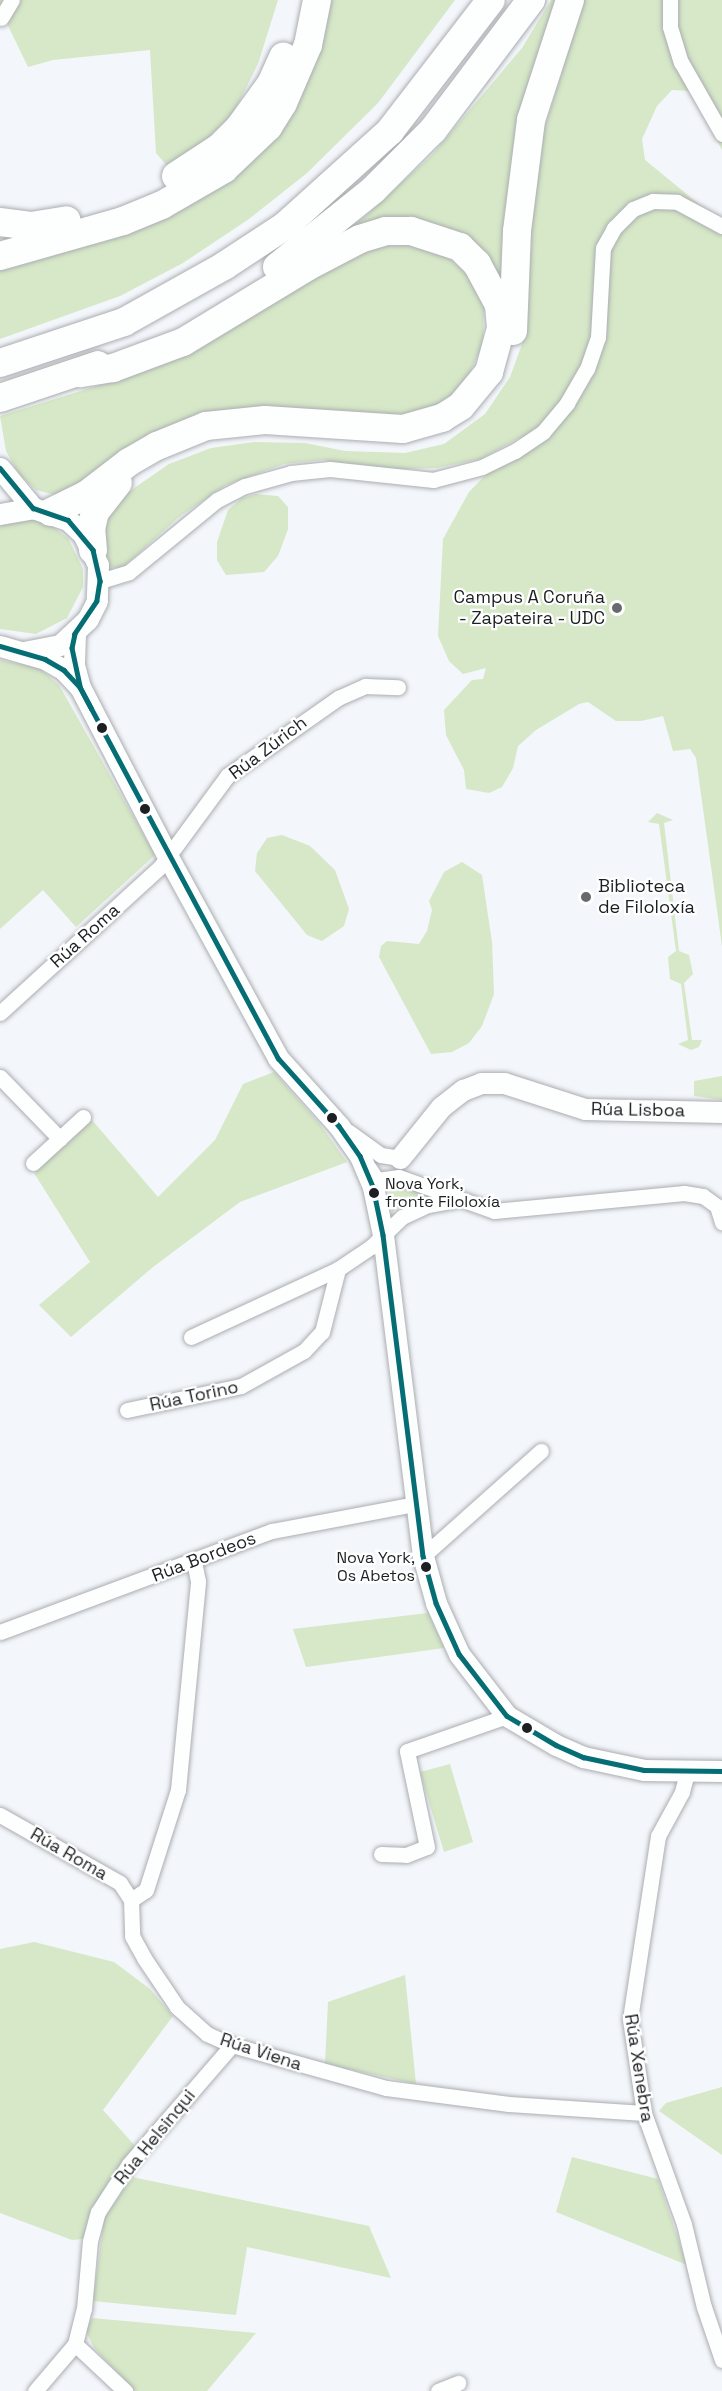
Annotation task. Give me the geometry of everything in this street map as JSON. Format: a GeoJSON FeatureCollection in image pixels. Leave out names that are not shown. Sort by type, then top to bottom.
{"type":"FeatureCollection","features":[{"type":"Feature","properties":{"kind":"highway"},"geometry":{"type":"LineString","coordinates":[[0,222],[31,226],[71,219],[115,205],[169,181],[220,147],[253,112],[271,84],[293,26],[297,0]]}},
{"type":"Feature","properties":{"kind":"highway"},"geometry":{"type":"LineString","coordinates":[[0,256],[123,221],[162,205],[224,169],[268,127],[282,103],[308,45],[317,0]]}},
{"type":"Feature","properties":{"kind":"highway"},"geometry":{"type":"LineString","coordinates":[[0,398],[80,373],[170,335],[314,240],[373,190],[433,130],[531,0]]}},
{"type":"Feature","properties":{"kind":"highway"},"geometry":{"type":"LineString","coordinates":[[93,550],[91,529],[105,495],[142,466],[201,438],[241,431],[282,430],[407,440],[450,428],[486,395],[509,353],[521,180],[531,120],[570,0]]}},
{"type":"Feature","properties":{"kind":"highway"},"geometry":{"type":"LineString","coordinates":[[0,363],[124,322],[224,266],[285,226],[390,131],[486,4]]}},
{"type":"Feature","properties":{"kind":"highway"},"geometry":{"type":"LineString","coordinates":[[42,510],[86,495],[129,462],[157,446],[206,426],[265,420],[403,429],[442,418],[477,389],[489,372],[501,328],[499,305],[477,264],[460,247],[411,231],[386,231],[360,239],[307,267],[183,342],[113,368],[80,373]]}},
{"type":"Feature","properties":{"kind":"main road"},"geometry":{"type":"LineString","coordinates":[[0,468],[42,510],[68,520],[93,550],[100,581],[93,610],[75,634],[60,645],[24,652]]}},
{"type":"Feature","properties":{"kind":"main road"},"geometry":{"type":"LineString","coordinates":[[0,514],[42,510]]}},
{"type":"Feature","properties":{"kind":"main road"},"geometry":{"type":"LineString","coordinates":[[75,634],[73,657],[80,687],[168,857],[278,1058],[339,1126],[360,1156],[373,1187],[383,1235],[423,1556],[436,1603],[459,1654],[507,1716],[583,1757],[644,1770],[687,1773],[722,1771]]}},
{"type":"Feature","properties":{"kind":"main road"},"geometry":{"type":"LineString","coordinates":[[0,646],[24,652],[64,670],[80,687]]}},
{"type":"Feature","properties":{"kind":"main road","name":"Rúa Lisboa"},"geometry":{"type":"LineString","coordinates":[[400,1158],[441,1107],[463,1090],[481,1083],[504,1083],[585,1109],[722,1112]]}},
{"type":"Feature","properties":{"kind":"street"},"geometry":{"type":"LineString","coordinates":[[1,18],[12,0]]}},
{"type":"Feature","properties":{"kind":"street"},"geometry":{"type":"LineString","coordinates":[[670,0],[670,27],[681,62],[722,134]]}},
{"type":"Feature","properties":{"kind":"street"},"geometry":{"type":"LineString","coordinates":[[100,581],[129,572],[217,500],[245,486],[291,473],[330,469],[433,480],[482,467],[514,451],[543,432],[567,403],[587,369],[598,337],[603,248],[614,228],[633,209],[653,201],[677,202],[722,226]]}},
{"type":"Feature","properties":{"kind":"street","name":"Rúa Zúrich"},"geometry":{"type":"LineString","coordinates":[[168,857],[227,776],[282,734],[338,698],[364,686],[398,687]]}},
{"type":"Feature","properties":{"kind":"street","name":"Rúa Roma"},"geometry":{"type":"LineString","coordinates":[[0,1014],[168,857]]}},
{"type":"Feature","properties":{"kind":"street"},"geometry":{"type":"LineString","coordinates":[[0,1077],[60,1139]]}},
{"type":"Feature","properties":{"kind":"street"},"geometry":{"type":"LineString","coordinates":[[33,1162],[83,1117]]}},
{"type":"Feature","properties":{"kind":"street"},"geometry":{"type":"LineString","coordinates":[[339,1126],[381,1155],[400,1158]]}},
{"type":"Feature","properties":{"kind":"street"},"geometry":{"type":"LineString","coordinates":[[360,1156],[375,1179],[407,1180],[456,1200],[506,1212],[684,1193],[703,1196],[717,1206],[722,1222]]}},
{"type":"Feature","properties":{"kind":"street","name":"Rúa Lisboa"},"geometry":{"type":"LineString","coordinates":[[384,1179],[400,1158]]}},
{"type":"Feature","properties":{"kind":"street"},"geometry":{"type":"LineString","coordinates":[[191,1337],[338,1269],[415,1210],[456,1200]]}},
{"type":"Feature","properties":{"kind":"street","name":"Rúa Torino"},"geometry":{"type":"LineString","coordinates":[[127,1410],[242,1386],[304,1351],[322,1332],[338,1269]]}},
{"type":"Feature","properties":{"kind":"street"},"geometry":{"type":"LineString","coordinates":[[423,1556],[541,1451]]}},
{"type":"Feature","properties":{"kind":"street","name":"Rúa Bordeos"},"geometry":{"type":"LineString","coordinates":[[0,1632],[194,1562],[272,1531],[415,1504]]}},
{"type":"Feature","properties":{"kind":"street"},"geometry":{"type":"LineString","coordinates":[[131,1900],[146,1890],[177,1799],[198,1581],[194,1562]]}},
{"type":"Feature","properties":{"kind":"street"},"geometry":{"type":"LineString","coordinates":[[381,1854],[406,1855],[427,1847],[406,1751],[507,1716]]}},
{"type":"Feature","properties":{"kind":"street","name":"Rúa Xenebra"},"geometry":{"type":"LineString","coordinates":[[687,1773],[682,1792],[658,1836],[631,1995],[630,2019],[644,2113],[684,2224],[704,2307],[722,2360]]}},
{"type":"Feature","properties":{"kind":"street","name":"Rúa Roma"},"geometry":{"type":"LineString","coordinates":[[0,1815],[120,1883],[131,1900]]}},
{"type":"Feature","properties":{"kind":"street","name":"Rúa Viena"},"geometry":{"type":"LineString","coordinates":[[131,1900],[132,1936],[157,1981],[177,2007],[207,2034],[232,2045],[342,2078],[425,2095],[644,2113]]}},
{"type":"Feature","properties":{"kind":"street","name":"Rúa Helsinqui"},"geometry":{"type":"LineString","coordinates":[[35,2391],[75,2344],[84,2309],[90,2241],[98,2212],[129,2164],[232,2045]]}},
{"type":"Feature","properties":{"kind":"street"},"geometry":{"type":"LineString","coordinates":[[75,2344],[125,2391]]}},
{"type":"Feature","properties":{"kind":"street"},"geometry":{"type":"LineString","coordinates":[[438,2391],[458,2383]]}},
{"type":"Feature","properties":{"kind":"green space"},"geometry":{"type":"Polygon","coordinates":[[[0,0],[278,0],[258,64],[235,110],[216,133],[168,167],[156,153],[150,50],[53,60],[28,67],[0,9],[0,0]]]}},
{"type":"Feature","properties":{"kind":"green space"},"geometry":{"type":"Polygon","coordinates":[[[327,0],[455,0],[378,103],[307,173],[249,219],[183,263],[120,296],[0,339],[0,266],[175,211],[327,0]]]}},
{"type":"Feature","properties":{"kind":"green space"},"geometry":{"type":"Polygon","coordinates":[[[551,0],[562,0],[508,302],[466,240],[341,238],[431,156],[522,48],[551,0]]]}},
{"type":"Feature","properties":{"kind":"green space"},"geometry":{"type":"Polygon","coordinates":[[[584,0],[722,0],[722,150],[691,91],[672,90],[657,106],[642,139],[645,160],[722,223],[722,946],[696,758],[690,749],[673,751],[663,716],[641,721],[616,721],[588,702],[579,704],[536,730],[518,746],[513,768],[502,787],[489,793],[466,789],[464,770],[446,735],[444,710],[472,680],[483,679],[486,668],[463,674],[449,661],[438,636],[443,539],[469,492],[523,436],[481,459],[437,468],[378,470],[323,460],[284,464],[226,485],[179,517],[122,568],[107,567],[101,541],[104,522],[127,493],[169,464],[211,448],[254,442],[305,443],[345,451],[405,453],[444,444],[485,414],[510,377],[526,333],[534,163],[584,0]]]}},
{"type":"Feature","properties":{"kind":"green space"},"geometry":{"type":"Polygon","coordinates":[[[417,245],[447,257],[468,274],[484,305],[483,343],[467,380],[443,402],[411,415],[242,408],[195,419],[80,488],[56,495],[36,490],[19,474],[6,451],[0,416],[145,371],[214,340],[334,261],[382,246],[417,245]]]}},
{"type":"Feature","properties":{"kind":"green space"},"geometry":{"type":"Polygon","coordinates":[[[256,494],[278,496],[288,507],[288,529],[278,556],[264,572],[226,575],[217,560],[217,542],[228,510],[242,498],[256,494]]]}},
{"type":"Feature","properties":{"kind":"green space"},"geometry":{"type":"Polygon","coordinates":[[[18,520],[36,520],[53,527],[68,538],[83,569],[83,587],[67,618],[36,634],[0,629],[0,526],[18,520]]]}},
{"type":"Feature","properties":{"kind":"green space"},"geometry":{"type":"Polygon","coordinates":[[[0,660],[39,668],[59,685],[155,855],[76,927],[43,890],[0,929],[0,660]]]}},
{"type":"Feature","properties":{"kind":"green space"},"geometry":{"type":"Polygon","coordinates":[[[657,813],[673,820],[664,823],[679,951],[689,955],[693,974],[684,983],[692,1040],[702,1040],[699,1047],[691,1050],[678,1044],[688,1040],[681,984],[670,979],[668,957],[676,951],[659,824],[648,822],[657,813]]]}},
{"type":"Feature","properties":{"kind":"green space"},"geometry":{"type":"Polygon","coordinates":[[[282,835],[310,846],[335,870],[349,909],[344,926],[322,941],[307,935],[255,871],[257,853],[267,838],[282,835]]]}},
{"type":"Feature","properties":{"kind":"green space"},"geometry":{"type":"Polygon","coordinates":[[[462,862],[482,875],[492,942],[494,994],[482,1026],[469,1043],[452,1052],[431,1054],[379,957],[381,946],[387,941],[419,944],[427,931],[432,910],[429,901],[444,872],[462,862]]]}},
{"type":"Feature","properties":{"kind":"green space"},"geometry":{"type":"Polygon","coordinates":[[[274,1072],[319,1123],[347,1162],[240,1202],[153,1267],[71,1337],[39,1305],[90,1262],[34,1173],[92,1120],[158,1197],[215,1140],[243,1084],[274,1072]]]}},
{"type":"Feature","properties":{"kind":"green space"},"geometry":{"type":"Polygon","coordinates":[[[722,1076],[722,1100],[694,1096],[694,1081],[722,1076]]]}},
{"type":"Feature","properties":{"kind":"green space"},"geometry":{"type":"Polygon","coordinates":[[[397,1183],[424,1193],[392,1212],[389,1190],[397,1183]]]}},
{"type":"Feature","properties":{"kind":"green space"},"geometry":{"type":"Polygon","coordinates":[[[428,1613],[444,1648],[306,1667],[293,1629],[428,1613]]]}},
{"type":"Feature","properties":{"kind":"green space"},"geometry":{"type":"Polygon","coordinates":[[[450,1764],[473,1842],[444,1852],[420,1772],[450,1764]]]}},
{"type":"Feature","properties":{"kind":"green space"},"geometry":{"type":"Polygon","coordinates":[[[34,1942],[114,1962],[150,1989],[173,2016],[103,2110],[136,2147],[91,2209],[83,2239],[72,2240],[0,2213],[0,1949],[34,1942]]]}},
{"type":"Feature","properties":{"kind":"green space"},"geometry":{"type":"Polygon","coordinates":[[[405,1975],[416,2084],[325,2064],[328,2002],[405,1975]]]}},
{"type":"Feature","properties":{"kind":"green space"},"geometry":{"type":"Polygon","coordinates":[[[722,2087],[722,2155],[659,2111],[666,2103],[722,2087]]]}},
{"type":"Feature","properties":{"kind":"green space"},"geometry":{"type":"Polygon","coordinates":[[[572,2157],[658,2179],[687,2265],[556,2212],[572,2157]]]}},
{"type":"Feature","properties":{"kind":"green space"},"geometry":{"type":"Polygon","coordinates":[[[132,2177],[369,2226],[391,2278],[247,2247],[236,2315],[93,2301],[104,2219],[132,2177]]]}},
{"type":"Feature","properties":{"kind":"green space"},"geometry":{"type":"Polygon","coordinates":[[[92,2318],[256,2333],[207,2391],[135,2391],[94,2348],[86,2331],[92,2318]]]}},
{"type":"Feature","properties":{"kind":"transit line"},"geometry":{"type":"LineString","coordinates":[[0,468],[33,508],[68,520],[93,550],[100,581],[97,601],[75,634],[72,648],[80,687],[278,1058],[339,1126],[360,1156],[373,1187],[383,1235],[423,1556],[436,1603],[459,1654],[507,1716],[556,1745],[583,1757],[644,1770],[722,1771]]}},
{"type":"Feature","properties":{"kind":"transit line"},"geometry":{"type":"LineString","coordinates":[[0,646],[45,659],[64,670],[80,687],[91,708]]}},
{"type":"Feature","properties":{"kind":"place","name":"Campus A Coruña - Zapateira - UDC"},"geometry":{"type":"Point","coordinates":[617,608]}},
{"type":"Feature","properties":{"kind":"place","name":"Biblioteca de Filoloxía"},"geometry":{"type":"Point","coordinates":[586,897]}},
{"type":"Feature","properties":{"kind":"place","name":"Nova York, fronte Filoloxía"},"geometry":{"type":"Point","coordinates":[374,1193]}},
{"type":"Feature","properties":{"kind":"place","name":"Nova York, Os Abetos"},"geometry":{"type":"Point","coordinates":[426,1567]}}]}
